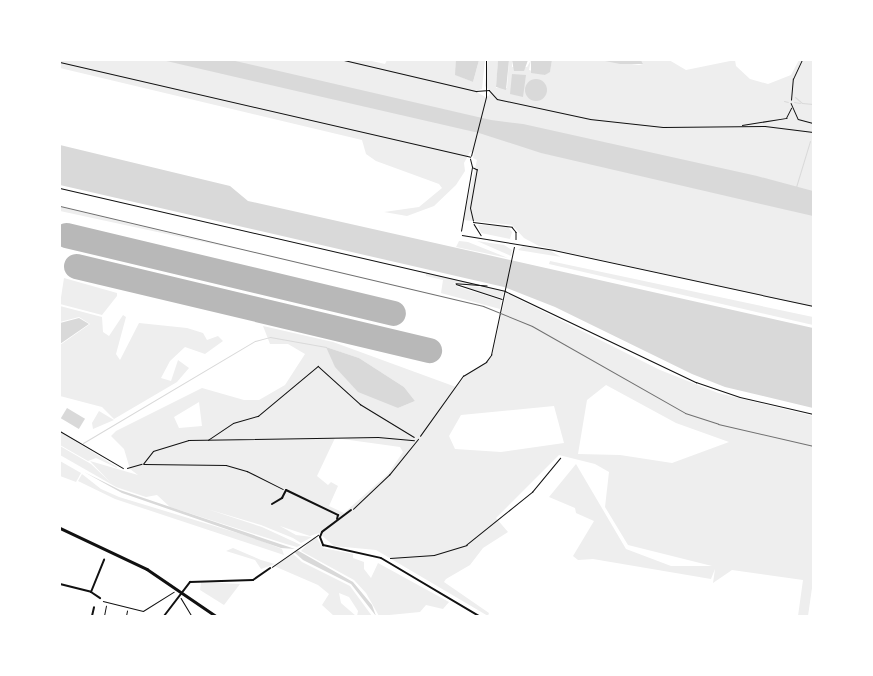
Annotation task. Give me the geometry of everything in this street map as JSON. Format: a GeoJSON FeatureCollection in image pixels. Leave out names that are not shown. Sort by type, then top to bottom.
{"type":"FeatureCollection","features":[{"type":"Feature","properties":{"kind":"main road"},"geometry":{"type":"LineString","coordinates":[[60,528],[120,555],[177,588],[181,593],[216,616]]}},
{"type":"Feature","properties":{"kind":"street"},"geometry":{"type":"LineString","coordinates":[[272,504],[282,498],[286,490],[338,515],[337,519]]}},
{"type":"Feature","properties":{"kind":"street"},"geometry":{"type":"LineString","coordinates":[[352,510],[337,519],[320,535],[326,547],[368,554],[387,562],[479,616]]}},
{"type":"Feature","properties":{"kind":"street"},"geometry":{"type":"LineString","coordinates":[[91,592],[104,560]]}},
{"type":"Feature","properties":{"kind":"street"},"geometry":{"type":"LineString","coordinates":[[164,616],[190,582],[199,579],[253,580],[270,568]]}},
{"type":"Feature","properties":{"kind":"street"},"geometry":{"type":"LineString","coordinates":[[60,584],[91,592],[100,598]]}},
{"type":"Feature","properties":{"kind":"street"},"geometry":{"type":"LineString","coordinates":[[92,616],[94,607]]}},
{"type":"Feature","properties":{"kind":"lane"},"geometry":{"type":"LineString","coordinates":[[791,100],[793,79],[802,60]]}},
{"type":"Feature","properties":{"kind":"lane"},"geometry":{"type":"LineString","coordinates":[[462,235],[554,250],[813,306]]}},
{"type":"Feature","properties":{"kind":"lane"},"geometry":{"type":"LineString","coordinates":[[60,431],[123,468]]}},
{"type":"Feature","properties":{"kind":"lane"},"geometry":{"type":"LineString","coordinates":[[352,510],[389,475],[418,439]]}},
{"type":"Feature","properties":{"kind":"lane"},"geometry":{"type":"LineString","coordinates":[[270,568],[300,546],[320,535]]}},
{"type":"Feature","properties":{"kind":"path"},"geometry":{"type":"LineString","coordinates":[[344,60],[484,91],[490,90],[497,99],[614,123],[664,127],[741,126],[813,132]]}},
{"type":"Feature","properties":{"kind":"path"},"geometry":{"type":"LineString","coordinates":[[462,235],[461,220],[472,167],[470,157],[474,148],[484,103],[486,60]]}},
{"type":"Feature","properties":{"kind":"path"},"geometry":{"type":"LineString","coordinates":[[60,62],[470,157]]}},
{"type":"Feature","properties":{"kind":"path"},"geometry":{"type":"LineString","coordinates":[[741,126],[786,118],[791,108],[791,100]]}},
{"type":"Feature","properties":{"kind":"path"},"geometry":{"type":"LineString","coordinates":[[791,108],[798,119],[813,123]]}},
{"type":"Feature","properties":{"kind":"path"},"geometry":{"type":"LineString","coordinates":[[472,167],[477,170],[470,208],[473,222],[478,233],[489,240]]}},
{"type":"Feature","properties":{"kind":"path"},"geometry":{"type":"LineString","coordinates":[[60,188],[487,286],[510,293],[650,363],[696,382],[740,397],[813,414]]}},
{"type":"Feature","properties":{"kind":"path"},"geometry":{"type":"LineString","coordinates":[[418,439],[463,376],[489,359],[516,236],[512,226],[473,222]]}},
{"type":"Feature","properties":{"kind":"path"},"geometry":{"type":"LineString","coordinates":[[487,286],[456,284],[503,299]]}},
{"type":"Feature","properties":{"kind":"path"},"geometry":{"type":"LineString","coordinates":[[207,440],[234,423],[258,416],[318,366],[360,404],[418,439]]}},
{"type":"Feature","properties":{"kind":"path"},"geometry":{"type":"LineString","coordinates":[[143,464],[153,451],[176,443],[207,440],[353,437],[418,439]]}},
{"type":"Feature","properties":{"kind":"path"},"geometry":{"type":"LineString","coordinates":[[387,562],[396,557],[434,555],[466,545],[532,492],[560,458]]}},
{"type":"Feature","properties":{"kind":"path"},"geometry":{"type":"LineString","coordinates":[[123,468],[143,464],[226,466],[247,471],[286,490]]}},
{"type":"Feature","properties":{"kind":"path"},"geometry":{"type":"LineString","coordinates":[[100,598],[106,604],[143,611],[177,588]]}},
{"type":"Feature","properties":{"kind":"path"},"geometry":{"type":"LineString","coordinates":[[181,593],[192,616]]}},
{"type":"Feature","properties":{"kind":"path"},"geometry":{"type":"LineString","coordinates":[[104,616],[106,604]]}},
{"type":"Feature","properties":{"kind":"path"},"geometry":{"type":"LineString","coordinates":[[126,616],[128,609]]}},
{"type":"Feature","properties":{"kind":"shaded area"},"geometry":{"type":"Polygon","coordinates":[[[60,60],[367,60],[385,64],[387,60],[456,60],[456,75],[473,82],[479,60],[485,60],[482,89],[475,91],[487,98],[491,92],[485,86],[488,60],[498,60],[496,88],[507,88],[509,60],[512,60],[512,67],[527,67],[531,60],[529,70],[545,75],[550,71],[552,60],[600,60],[639,65],[643,64],[641,60],[669,60],[686,70],[735,60],[736,66],[750,79],[768,84],[791,75],[799,60],[813,60],[813,307],[539,246],[524,238],[512,225],[463,220],[477,160],[473,158],[474,153],[470,152],[464,163],[465,171],[456,185],[434,206],[407,216],[384,212],[419,207],[442,188],[439,184],[376,161],[366,154],[362,140],[60,68],[60,60]]]}},
{"type":"Feature","properties":{"kind":"shaded area"},"geometry":{"type":"Polygon","coordinates":[[[162,60],[231,60],[491,120],[523,124],[757,176],[813,191],[813,216],[541,153],[479,133],[162,60]]]}},
{"type":"Feature","properties":{"kind":"shaded area"},"geometry":{"type":"Polygon","coordinates":[[[456,60],[479,60],[473,82],[455,75],[456,60]]]}},
{"type":"Feature","properties":{"kind":"shaded area"},"geometry":{"type":"Polygon","coordinates":[[[498,60],[509,60],[506,90],[496,87],[498,60]]]}},
{"type":"Feature","properties":{"kind":"shaded area"},"geometry":{"type":"Polygon","coordinates":[[[512,60],[528,60],[524,71],[514,71],[512,60]]]}},
{"type":"Feature","properties":{"kind":"shaded area"},"geometry":{"type":"Polygon","coordinates":[[[531,60],[552,60],[550,72],[545,75],[531,73],[531,60]]]}},
{"type":"Feature","properties":{"kind":"shaded area"},"geometry":{"type":"Polygon","coordinates":[[[600,60],[641,60],[643,64],[620,64],[600,60]]]}},
{"type":"Feature","properties":{"kind":"shaded area"},"geometry":{"type":"Polygon","coordinates":[[[512,74],[526,75],[523,97],[510,94],[512,74]]]}},
{"type":"Feature","properties":{"kind":"shaded area"},"geometry":{"type":"Polygon","coordinates":[[[536,79],[544,82],[547,90],[544,98],[536,101],[528,98],[525,90],[528,82],[536,79]]]}},
{"type":"Feature","properties":{"kind":"shaded area"},"geometry":{"type":"Polygon","coordinates":[[[60,145],[230,186],[248,201],[813,328],[813,408],[725,387],[692,374],[555,307],[504,287],[60,185],[60,145]]]}},
{"type":"Feature","properties":{"kind":"shaded area"},"geometry":{"type":"Polygon","coordinates":[[[60,207],[236,249],[60,211],[60,207]]]}},
{"type":"Feature","properties":{"kind":"shaded area"},"geometry":{"type":"Polygon","coordinates":[[[478,225],[507,226],[512,232],[510,239],[481,233],[478,225]]]}},
{"type":"Feature","properties":{"kind":"shaded area"},"geometry":{"type":"Polygon","coordinates":[[[459,241],[468,242],[508,258],[456,247],[459,241]]]}},
{"type":"Feature","properties":{"kind":"shaded area"},"geometry":{"type":"Polygon","coordinates":[[[477,241],[504,245],[512,250],[511,256],[477,241]]]}},
{"type":"Feature","properties":{"kind":"shaded area"},"geometry":{"type":"Polygon","coordinates":[[[523,246],[549,250],[561,257],[518,250],[523,246]]]}},
{"type":"Feature","properties":{"kind":"shaded area"},"geometry":{"type":"Polygon","coordinates":[[[550,261],[813,317],[813,325],[549,264],[550,261]]]}},
{"type":"Feature","properties":{"kind":"shaded area"},"geometry":{"type":"Polygon","coordinates":[[[426,273],[482,285],[453,283],[458,287],[501,300],[500,309],[441,293],[443,280],[426,276],[426,273]]]}},
{"type":"Feature","properties":{"kind":"shaded area"},"geometry":{"type":"Polygon","coordinates":[[[64,278],[117,293],[117,296],[102,315],[60,304],[64,278]]]}},
{"type":"Feature","properties":{"kind":"shaded area"},"geometry":{"type":"Polygon","coordinates":[[[459,286],[486,287],[504,291],[502,298],[459,286]]]}},
{"type":"Feature","properties":{"kind":"shaded area"},"geometry":{"type":"Polygon","coordinates":[[[506,293],[660,370],[718,393],[813,416],[813,581],[808,616],[798,616],[803,580],[732,570],[713,583],[715,569],[711,579],[593,559],[578,560],[573,556],[594,521],[576,513],[575,508],[549,497],[576,464],[626,549],[671,566],[712,566],[628,545],[605,507],[609,472],[595,464],[559,455],[496,518],[508,532],[483,548],[470,565],[444,582],[489,613],[488,616],[376,550],[334,546],[319,533],[310,536],[280,526],[296,535],[312,537],[301,543],[261,525],[207,509],[262,527],[301,545],[297,547],[286,544],[170,507],[157,495],[146,497],[116,487],[60,455],[60,446],[91,464],[111,483],[90,461],[138,475],[130,469],[124,449],[111,436],[116,431],[202,388],[244,400],[259,400],[285,385],[305,354],[288,344],[270,344],[263,326],[333,342],[456,387],[468,373],[485,364],[492,356],[506,293]],[[326,347],[398,408],[415,401],[404,387],[359,358],[326,347]],[[606,385],[587,400],[578,454],[620,455],[672,463],[729,442],[676,423],[606,385]],[[199,402],[174,417],[179,428],[202,426],[199,402]],[[554,406],[461,415],[449,436],[455,449],[501,452],[564,443],[554,406]],[[335,438],[317,476],[328,485],[331,482],[338,486],[329,506],[344,513],[388,474],[403,452],[400,447],[335,438]]]}},
{"type":"Feature","properties":{"kind":"shaded area"},"geometry":{"type":"Polygon","coordinates":[[[60,306],[102,317],[103,332],[109,336],[123,315],[126,317],[116,354],[120,360],[139,323],[187,328],[203,333],[207,340],[218,336],[223,341],[205,354],[185,347],[170,361],[161,378],[171,381],[178,360],[189,368],[177,382],[114,419],[102,407],[60,396],[60,345],[90,324],[79,317],[60,322],[60,306]]]}},
{"type":"Feature","properties":{"kind":"shaded area"},"geometry":{"type":"Polygon","coordinates":[[[79,318],[89,324],[60,344],[60,323],[79,318]]]}},
{"type":"Feature","properties":{"kind":"shaded area"},"geometry":{"type":"Polygon","coordinates":[[[326,347],[359,358],[404,387],[415,401],[398,408],[358,392],[335,367],[326,347]]]}},
{"type":"Feature","properties":{"kind":"shaded area"},"geometry":{"type":"Polygon","coordinates":[[[67,408],[85,419],[79,429],[61,418],[67,408]]]}},
{"type":"Feature","properties":{"kind":"shaded area"},"geometry":{"type":"Polygon","coordinates":[[[99,411],[114,420],[93,429],[92,423],[99,411]]]}},
{"type":"Feature","properties":{"kind":"shaded area"},"geometry":{"type":"Polygon","coordinates":[[[60,432],[117,468],[96,458],[88,461],[60,445],[60,432]]]}},
{"type":"Feature","properties":{"kind":"shaded area"},"geometry":{"type":"Polygon","coordinates":[[[60,461],[81,473],[76,482],[60,476],[60,461]]]}},
{"type":"Feature","properties":{"kind":"shaded area"},"geometry":{"type":"Polygon","coordinates":[[[84,472],[120,490],[295,549],[281,548],[122,493],[84,472]]]}},
{"type":"Feature","properties":{"kind":"shaded area"},"geometry":{"type":"Polygon","coordinates":[[[82,474],[101,489],[119,497],[254,538],[282,549],[284,555],[115,499],[78,481],[82,474]]]}},
{"type":"Feature","properties":{"kind":"shaded area"},"geometry":{"type":"Polygon","coordinates":[[[314,537],[317,538],[323,548],[353,554],[353,558],[364,562],[364,569],[371,578],[378,563],[449,602],[443,609],[426,605],[420,612],[379,616],[366,593],[354,580],[301,551],[314,537]]]}},
{"type":"Feature","properties":{"kind":"shaded area"},"geometry":{"type":"Polygon","coordinates":[[[233,548],[275,564],[261,569],[255,560],[226,551],[233,548]]]}},
{"type":"Feature","properties":{"kind":"shaded area"},"geometry":{"type":"Polygon","coordinates":[[[297,550],[353,582],[372,605],[376,616],[351,584],[303,560],[294,552],[297,550]]]}},
{"type":"Feature","properties":{"kind":"shaded area"},"geometry":{"type":"Polygon","coordinates":[[[293,554],[302,562],[350,586],[372,616],[357,616],[358,611],[349,597],[339,593],[341,603],[356,616],[334,616],[322,605],[329,594],[318,585],[274,566],[293,554]]]}},
{"type":"Feature","properties":{"kind":"shaded area"},"geometry":{"type":"Polygon","coordinates":[[[201,582],[240,584],[224,605],[200,590],[201,582]]]}},
{"type":"Feature","properties":{"kind":"waterway"},"geometry":{"type":"LineString","coordinates":[[813,90],[813,104]]}},
{"type":"Feature","properties":{"kind":"waterway"},"geometry":{"type":"LineString","coordinates":[[795,97],[802,103],[813,104]]}},
{"type":"Feature","properties":{"kind":"waterway"},"geometry":{"type":"LineString","coordinates":[[784,101],[788,102]]}},
{"type":"Feature","properties":{"kind":"waterway"},"geometry":{"type":"LineString","coordinates":[[794,102],[800,103]]}},
{"type":"Feature","properties":{"kind":"waterway"},"geometry":{"type":"LineString","coordinates":[[796,187],[810,141]]}},
{"type":"Feature","properties":{"kind":"waterway"},"geometry":{"type":"LineString","coordinates":[[83,443],[255,341],[270,337],[326,347]]}},
{"type":"Feature","properties":{"kind":"runway"},"geometry":{"type":"LineString","coordinates":[[66,235],[393,313]]}},
{"type":"Feature","properties":{"kind":"runway"},"geometry":{"type":"LineString","coordinates":[[76,266],[429,350]]}},
{"type":"Feature","properties":{"kind":"railway"},"geometry":{"type":"LineString","coordinates":[[60,206],[483,306],[532,326],[685,413],[718,424],[813,446]]}}]}
